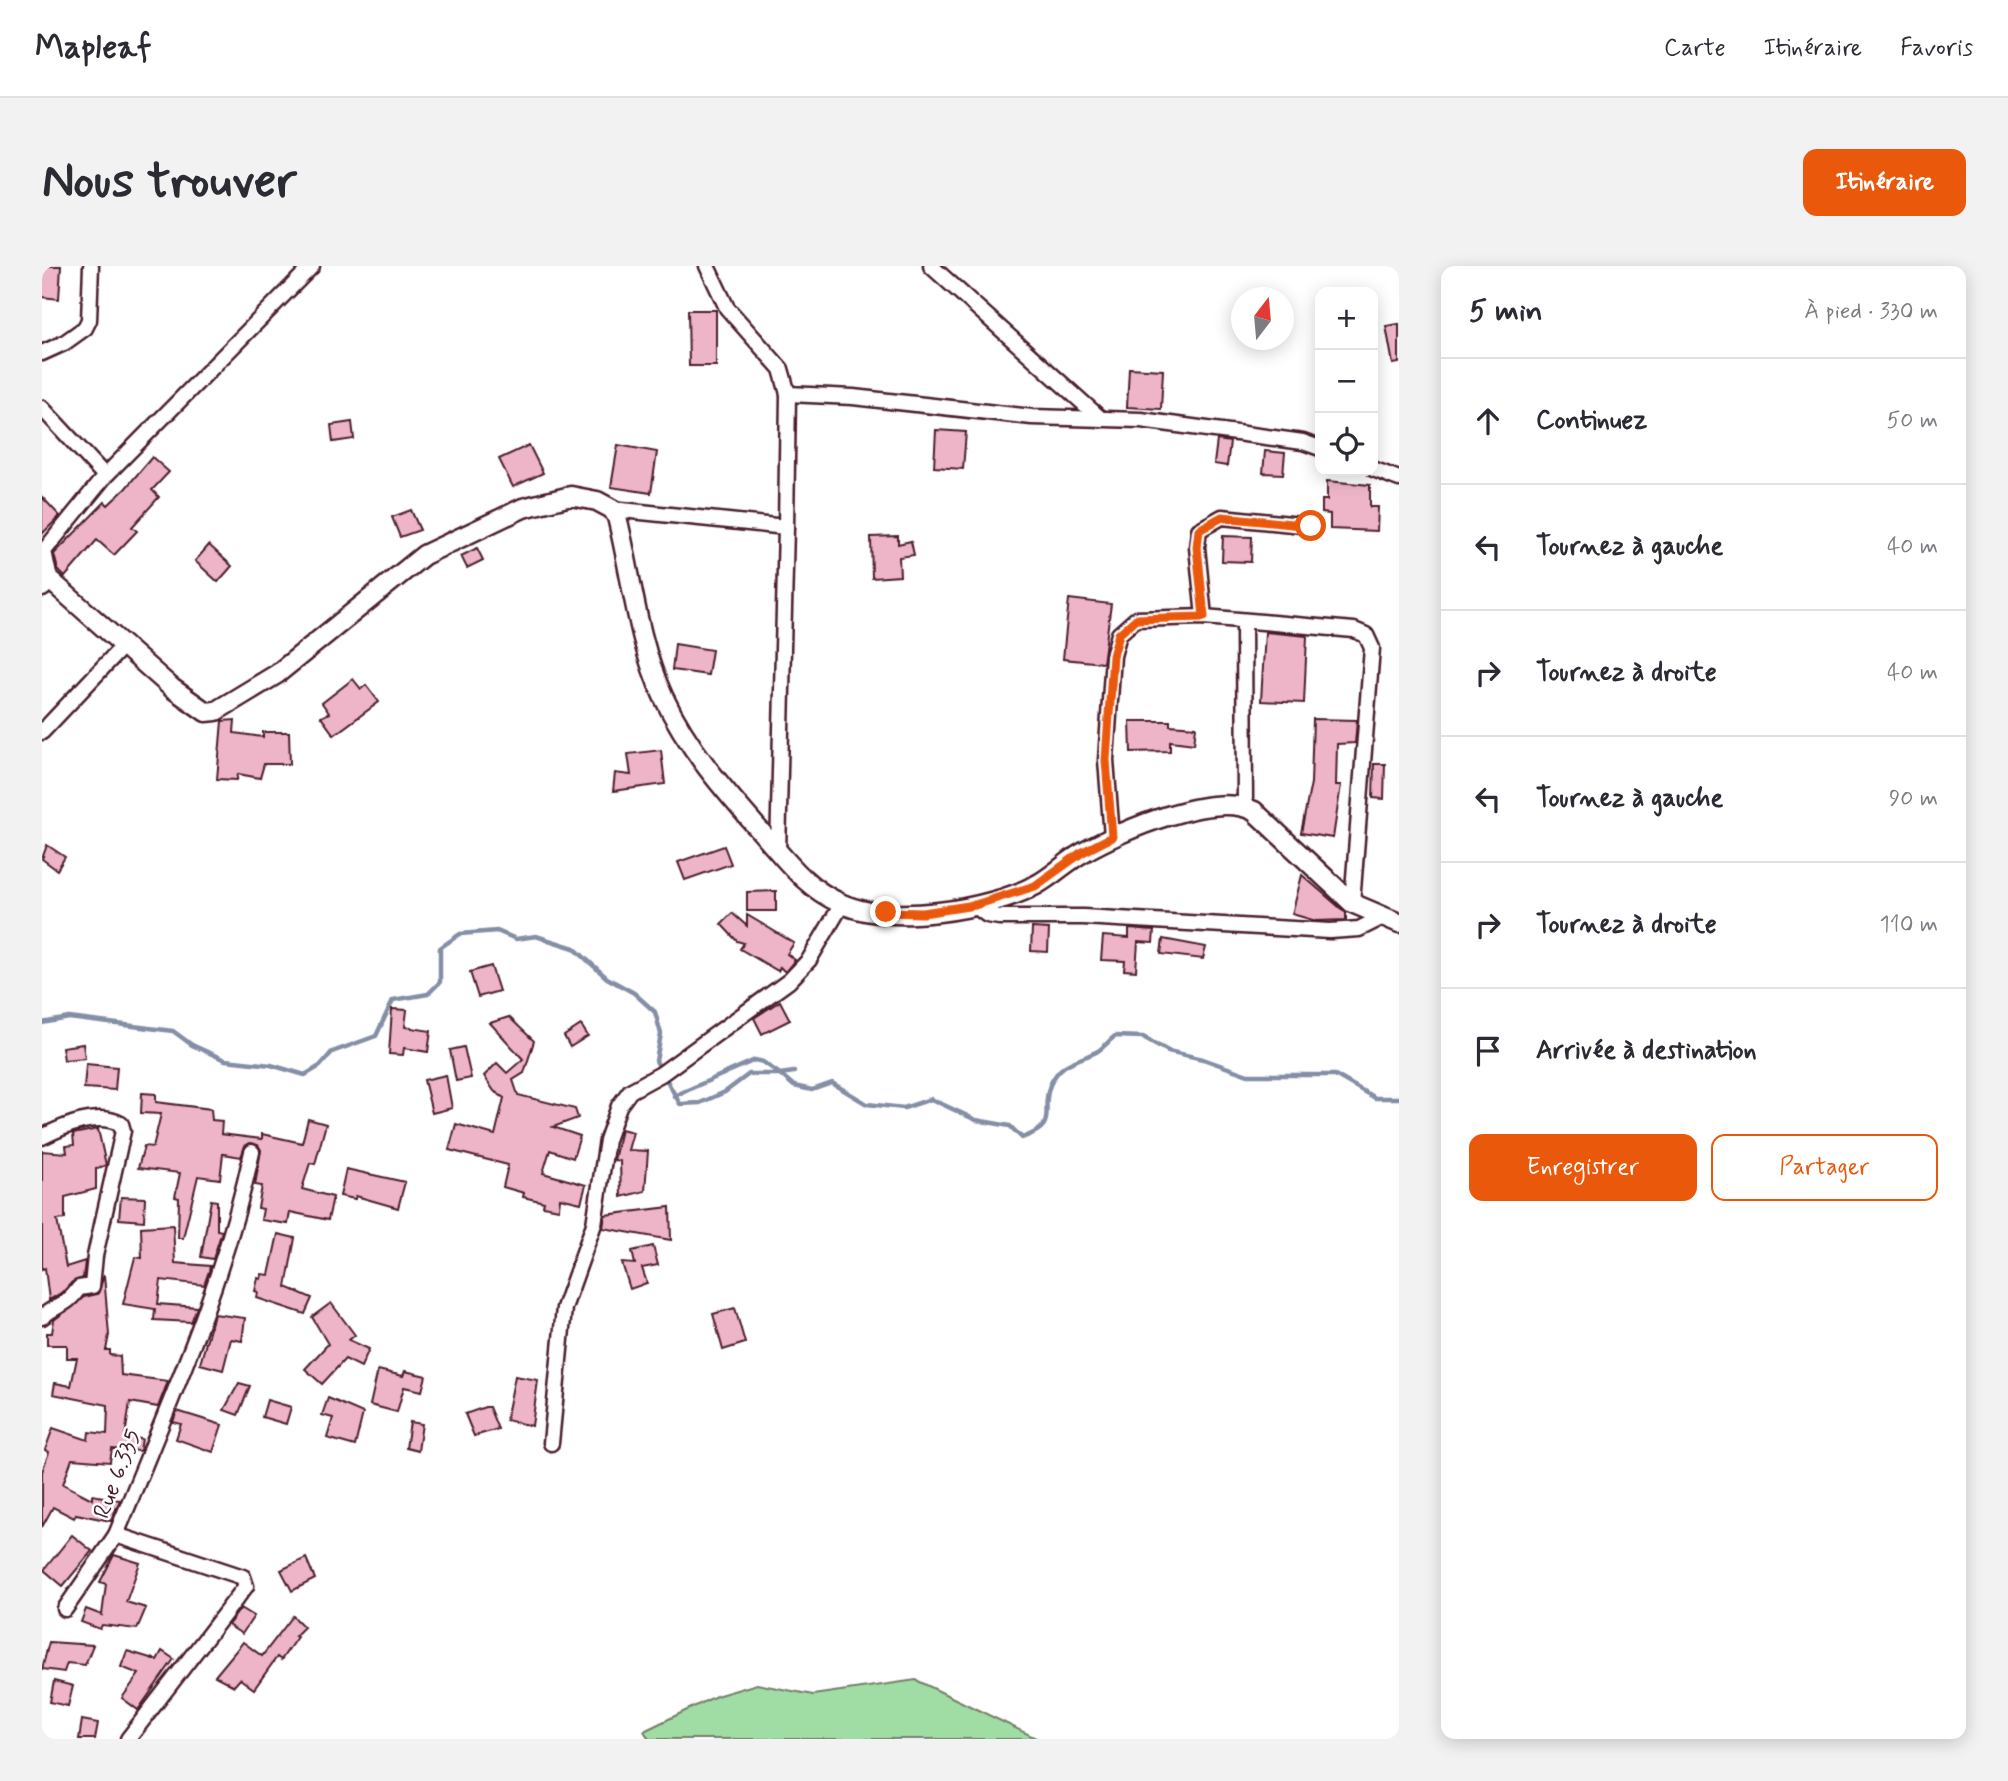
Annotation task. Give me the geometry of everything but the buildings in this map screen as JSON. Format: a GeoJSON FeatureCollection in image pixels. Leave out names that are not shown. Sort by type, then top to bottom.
{"type":"FeatureCollection","features":[{"type":"Feature","properties":{"kind":"street"},"geometry":{"type":"LineString","coordinates":[[42,353],[85,328],[89,320],[91,266]]}},
{"type":"Feature","properties":{"kind":"street"},"geometry":{"type":"LineString","coordinates":[[312,266],[105,476],[44,551],[45,580],[125,644],[191,703],[206,712],[216,711],[277,674],[424,555],[523,508],[571,496],[583,497],[612,509],[786,527]]}},
{"type":"Feature","properties":{"kind":"street"},"geometry":{"type":"LineString","coordinates":[[707,266],[727,308],[781,369],[788,394],[778,852]]}},
{"type":"Feature","properties":{"kind":"street"},"geometry":{"type":"LineString","coordinates":[[931,266],[1101,419]]}},
{"type":"Feature","properties":{"kind":"street"},"geometry":{"type":"LineString","coordinates":[[788,394],[817,393],[1032,417],[1141,420],[1303,442],[1315,446]]}},
{"type":"Feature","properties":{"kind":"street"},"geometry":{"type":"LineString","coordinates":[[42,408],[105,476]]}},
{"type":"Feature","properties":{"kind":"street"},"geometry":{"type":"LineString","coordinates":[[1378,471],[1399,479]]}},
{"type":"Feature","properties":{"kind":"street"},"geometry":{"type":"LineString","coordinates":[[612,509],[617,517],[629,567],[642,637],[664,697],[700,763],[806,882],[842,904],[867,911],[923,913],[975,905],[1035,886],[1081,853],[1112,837],[1189,811],[1221,805],[1244,806],[1254,811],[1352,903],[1391,920]]}},
{"type":"Feature","properties":{"kind":"street"},"geometry":{"type":"LineString","coordinates":[[1204,617],[1197,547],[1199,530],[1222,517],[1311,526]]}},
{"type":"Feature","properties":{"kind":"street"},"geometry":{"type":"LineString","coordinates":[[1112,837],[1106,760],[1113,656],[1119,634],[1136,619],[1204,617],[1354,631],[1366,635],[1371,648],[1352,903]]}},
{"type":"Feature","properties":{"kind":"street"},"geometry":{"type":"LineString","coordinates":[[1244,622],[1244,806]]}},
{"type":"Feature","properties":{"kind":"street"},"geometry":{"type":"LineString","coordinates":[[42,732],[125,644]]}},
{"type":"Feature","properties":{"kind":"street"},"geometry":{"type":"LineString","coordinates":[[551,1443],[564,1308],[594,1224],[607,1140],[619,1106],[630,1091],[661,1074],[789,981],[809,960],[842,904]]}},
{"type":"Feature","properties":{"kind":"street"},"geometry":{"type":"LineString","coordinates":[[975,905],[987,915],[999,918],[1083,917],[1330,931],[1359,929],[1391,920]]}},
{"type":"Feature","properties":{"kind":"street"},"geometry":{"type":"LineString","coordinates":[[42,1137],[65,1124],[112,1119],[121,1124],[123,1131],[95,1256],[92,1286],[79,1288],[69,1303],[52,1308],[42,1317]]}},
{"type":"Feature","properties":{"kind":"street","name":"Rue 6.335"},"geometry":{"type":"LineString","coordinates":[[128,1739],[246,1586],[243,1577],[116,1535],[211,1304],[240,1209],[253,1152]]}},
{"type":"Feature","properties":{"kind":"street"},"geometry":{"type":"LineString","coordinates":[[65,1609],[116,1535]]}},
{"type":"Feature","properties":{"kind":"green space"},"geometry":{"type":"Polygon","coordinates":[[[916,1680],[1038,1739],[649,1739],[644,1731],[716,1696],[757,1684],[813,1695],[916,1680]]]}},
{"type":"Feature","properties":{"kind":"waterway"},"geometry":{"type":"LineString","coordinates":[[42,1023],[69,1018],[173,1031],[192,1045],[225,1060],[271,1065],[305,1075],[320,1066],[332,1052],[376,1036],[393,1000],[428,994],[440,982],[440,948],[460,934],[497,931],[516,939],[536,936],[574,948],[607,978],[634,993],[655,1012],[661,1034],[656,1061],[680,1104],[700,1103],[725,1092],[749,1074],[780,1074],[794,1086],[812,1090],[832,1083],[867,1104],[904,1108],[931,1099],[976,1120],[1010,1126],[1022,1138],[1034,1133],[1045,1122],[1047,1095],[1059,1071],[1098,1051],[1115,1036],[1143,1037],[1168,1051],[1203,1059],[1248,1075],[1335,1075],[1375,1098],[1399,1098]]}},
{"type":"Feature","properties":{"kind":"waterway"},"geometry":{"type":"LineString","coordinates":[[674,1096],[755,1060],[763,1062],[780,1074],[794,1072]]}},
{"type":"Feature","properties":{"kind":"route"},"geometry":{"type":"LineString","coordinates":[[886,912],[923,913],[948,910],[975,905],[1035,886],[1081,853],[1112,837],[1106,760],[1113,656],[1119,634],[1127,624],[1136,619],[1204,617],[1197,547],[1199,530],[1222,517],[1311,526]]}}]}
